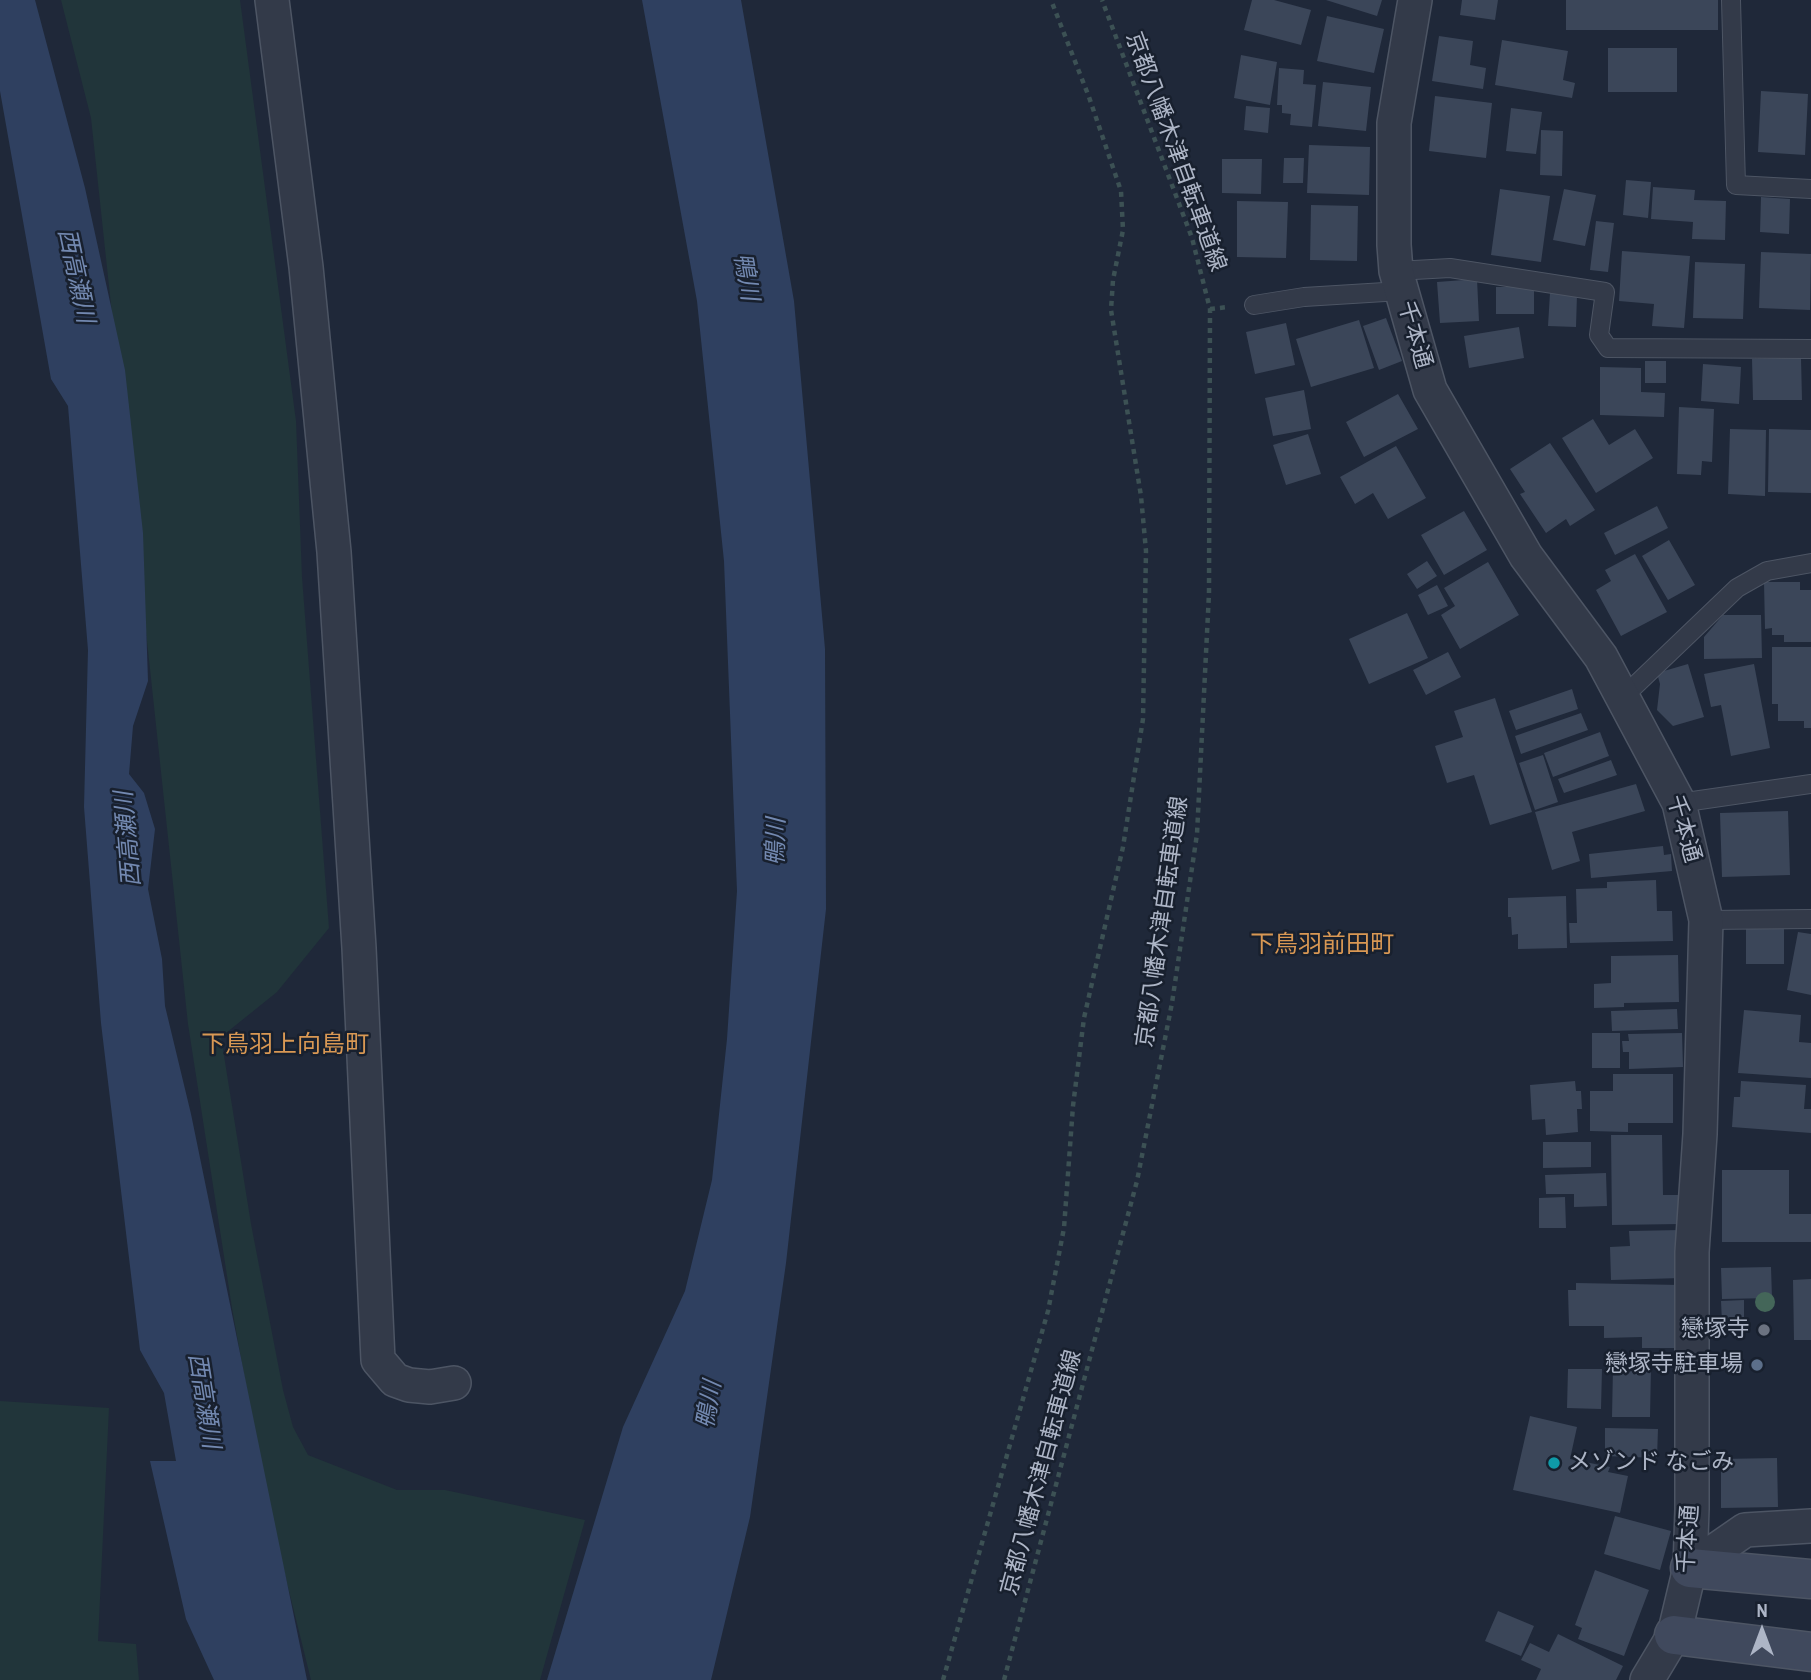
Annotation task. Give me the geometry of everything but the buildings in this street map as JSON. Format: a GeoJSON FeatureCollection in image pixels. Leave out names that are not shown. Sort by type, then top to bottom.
{"type":"FeatureCollection","features":[{"type":"Feature","properties":{"kind":"street"},"geometry":{"type":"LineString","coordinates":[[272,0],[306,267],[334,552],[358,934],[378,1360],[395,1380],[410,1385],[430,1387],[454,1382]]}},
{"type":"Feature","properties":{"kind":"street","name":"千本通"},"geometry":{"type":"LineString","coordinates":[[1415,0],[1394,123],[1398,281],[1430,390],[1526,556],[1601,657],[1679,803],[1706,920],[1700,1134],[1692,1252],[1690,1568],[1674,1635],[1647,1680]]}},
{"type":"Feature","properties":{"kind":"street"},"geometry":{"type":"LineString","coordinates":[[1690,1568],[1745,1530],[1811,1525]]}},
{"type":"Feature","properties":{"kind":"street"},"geometry":{"type":"LineString","coordinates":[[1690,1568],[1811,1579]]}},
{"type":"Feature","properties":{"kind":"street"},"geometry":{"type":"LineString","coordinates":[[1674,1635],[1811,1652]]}},
{"type":"Feature","properties":{"kind":"lane"},"geometry":{"type":"LineString","coordinates":[[1731,0],[1735,184],[1811,189]]}},
{"type":"Feature","properties":{"kind":"lane"},"geometry":{"type":"LineString","coordinates":[[1254,306],[1398,281],[1450,268],[1605,292],[1599,335],[1608,348],[1811,349]]}},
{"type":"Feature","properties":{"kind":"lane"},"geometry":{"type":"LineString","coordinates":[[1623,697],[1737,587],[1767,571],[1811,563]]}},
{"type":"Feature","properties":{"kind":"lane"},"geometry":{"type":"LineString","coordinates":[[1679,803],[1811,784]]}},
{"type":"Feature","properties":{"kind":"lane"},"geometry":{"type":"LineString","coordinates":[[1706,920],[1811,919]]}},
{"type":"Feature","properties":{"kind":"path"},"geometry":{"type":"LineString","coordinates":[[943,1680],[1048,1311],[1064,1228],[1073,1106],[1084,1018],[1124,847],[1143,719],[1146,551],[1141,496],[1111,310],[1122,230],[1121,191],[1052,0]]}},
{"type":"Feature","properties":{"kind":"path","name":"京都八幡木津自転車道線"},"geometry":{"type":"LineString","coordinates":[[1004,1680],[1137,1181],[1172,1003],[1197,834],[1209,593],[1210,309],[1192,238],[1102,0]]}},
{"type":"Feature","properties":{"kind":"green space"},"geometry":{"type":"Polygon","coordinates":[[[61,0],[240,0],[296,421],[302,577],[329,928],[277,992],[221,1037],[251,1224],[283,1390],[293,1427],[308,1455],[397,1490],[445,1490],[585,1520],[540,1680],[311,1680],[266,1498],[232,1308],[188,1024],[91,118],[61,0]]]}},
{"type":"Feature","properties":{"kind":"green space"},"geometry":{"type":"Polygon","coordinates":[[[0,1401],[109,1408],[98,1641],[136,1644],[139,1680],[0,1680],[0,1401]]]}},
{"type":"Feature","properties":{"kind":"water","name":"西高瀬川"},"geometry":{"type":"Polygon","coordinates":[[[0,0],[35,0],[85,188],[125,370],[143,533],[148,681],[133,726],[129,774],[144,793],[155,829],[148,889],[162,959],[165,1006],[191,1114],[307,1680],[214,1680],[186,1619],[150,1461],[176,1461],[164,1393],[140,1350],[101,1023],[84,807],[88,650],[68,406],[51,379],[0,91],[0,0]]]}},
{"type":"Feature","properties":{"kind":"water","name":"鴨川"},"geometry":{"type":"Polygon","coordinates":[[[642,0],[741,0],[794,301],[825,649],[826,909],[786,1263],[750,1517],[711,1680],[547,1680],[623,1427],[685,1291],[712,1180],[727,1039],[737,891],[724,561],[697,301],[642,0]]]}},
{"type":"Feature","properties":{"kind":"place","name":"戀塚寺"},"geometry":{"type":"Point","coordinates":[1764,1330]}},
{"type":"Feature","properties":{"kind":"place","name":"戀塚寺駐車場"},"geometry":{"type":"Point","coordinates":[1757,1365]}},
{"type":"Feature","properties":{"kind":"place","name":"メゾンド なごみ"},"geometry":{"type":"Point","coordinates":[1554,1463]}},
{"type":"Feature","properties":{"kind":"district","name":"下鳥羽前田町"},"geometry":{"type":"Point","coordinates":[1322,946]}},
{"type":"Feature","properties":{"kind":"district","name":"下鳥羽上向島町"},"geometry":{"type":"Point","coordinates":[285,1046]}}]}
